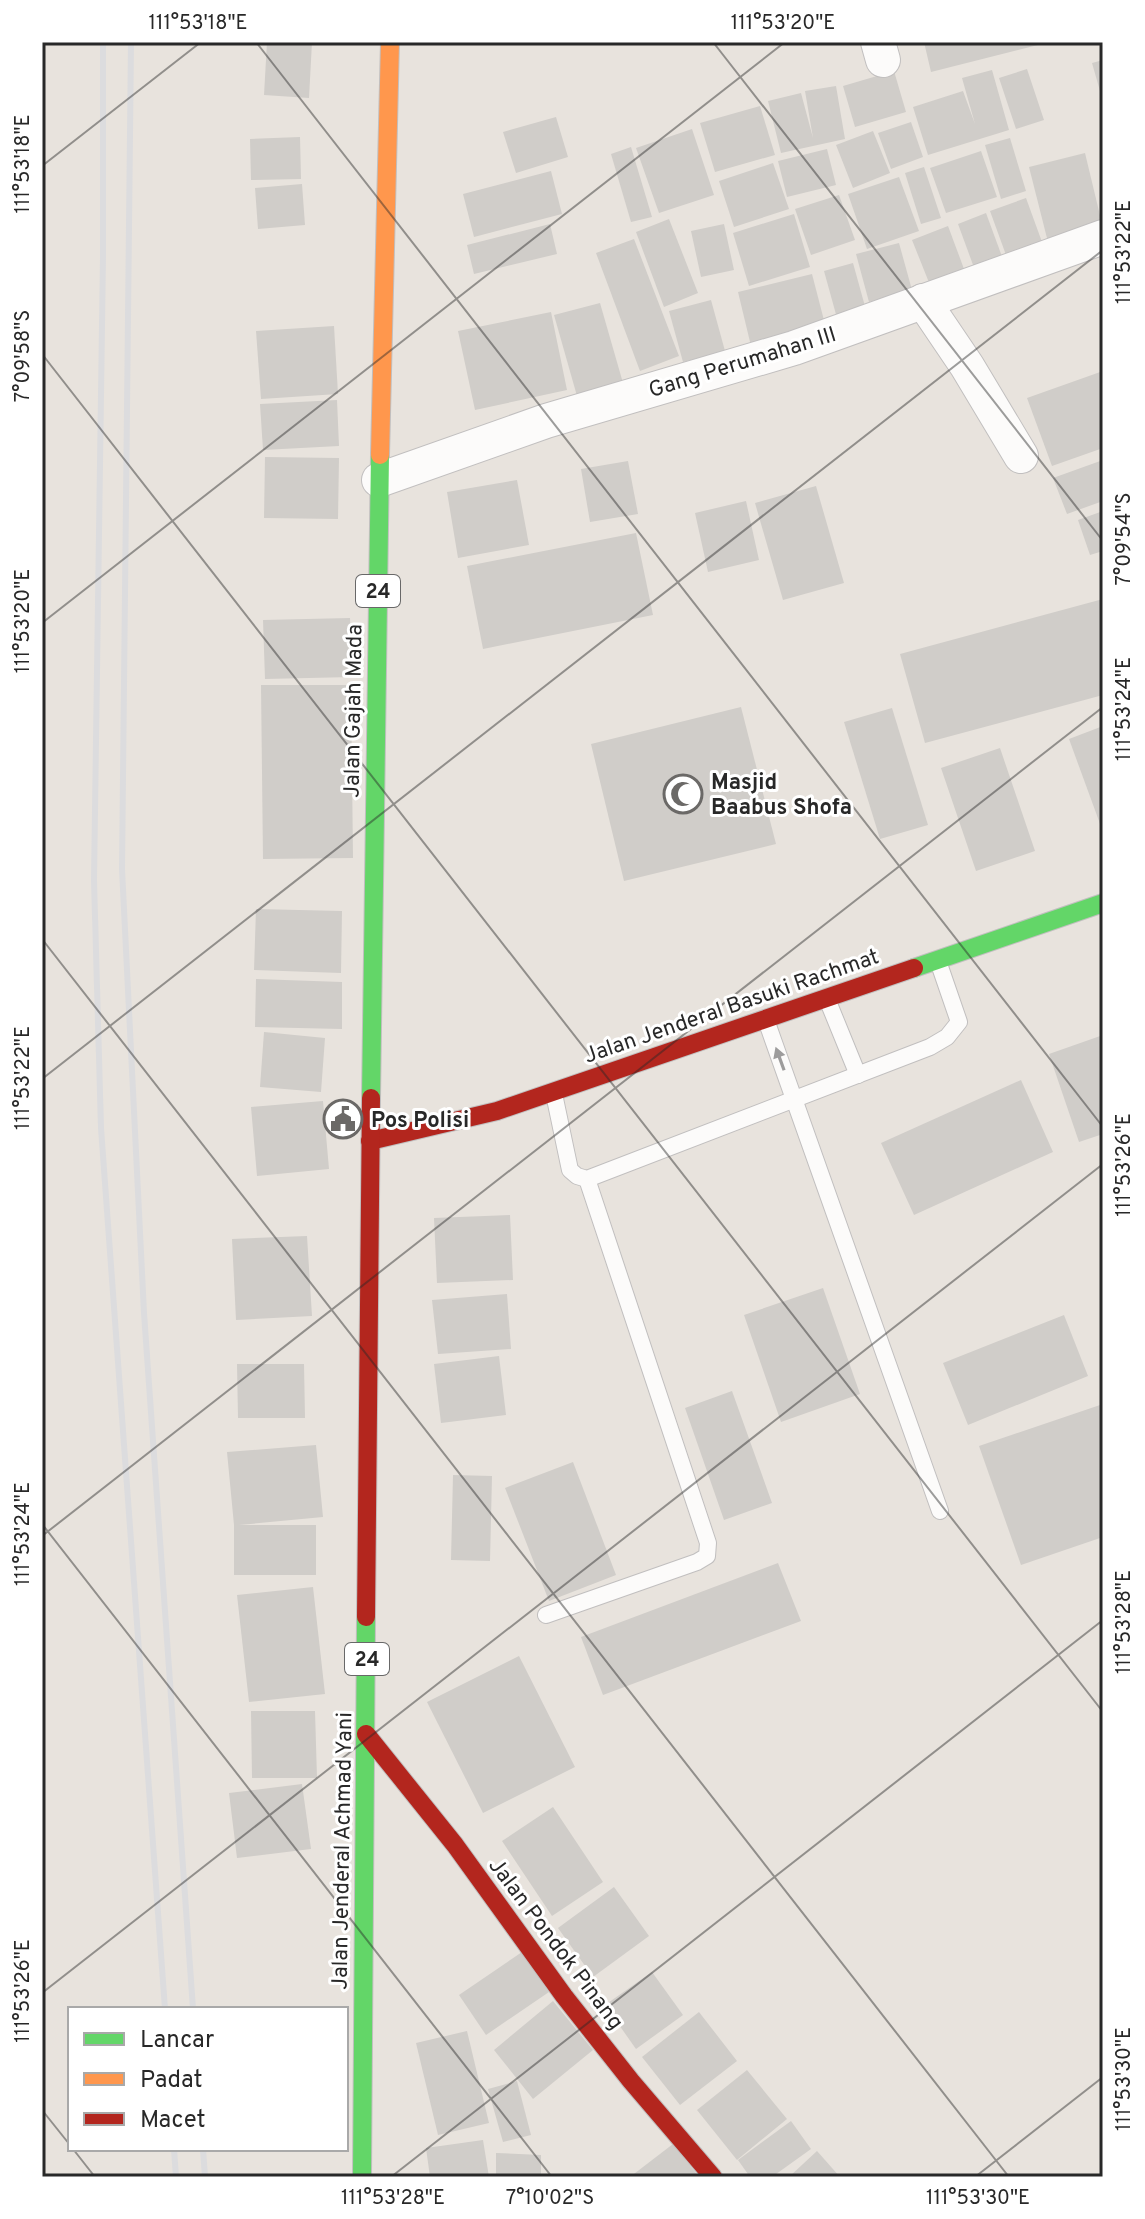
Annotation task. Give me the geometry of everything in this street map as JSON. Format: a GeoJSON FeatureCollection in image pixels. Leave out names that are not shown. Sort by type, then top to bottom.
{"type":"FeatureCollection","features":[{"type":"Feature","properties":{"kind":"main road","name":"Jalan Gajah Mada"},"geometry":{"type":"LineString","coordinates":[[370,1141],[379,480],[390,42]]}},
{"type":"Feature","properties":{"kind":"main road","name":"Jalan Jenderal Basuki Rachmat"},"geometry":{"type":"LineString","coordinates":[[370,1141],[497,1111],[1103,903]]}},
{"type":"Feature","properties":{"kind":"main road","name":"Jalan Jenderal Achmad Yani"},"geometry":{"type":"LineString","coordinates":[[362,2177],[370,1141]]}},
{"type":"Feature","properties":{"kind":"main road","name":"Jalan Pondok Pinang"},"geometry":{"type":"LineString","coordinates":[[366,1734],[455,1845],[564,1996],[713,2177]]}},
{"type":"Feature","properties":{"kind":"street","name":"Gang Perumahan III"},"geometry":{"type":"LineString","coordinates":[[379,480],[546,421],[794,348],[1103,237]]}},
{"type":"Feature","properties":{"kind":"street"},"geometry":{"type":"LineString","coordinates":[[923,301],[967,366],[1021,456]]}},
{"type":"Feature","properties":{"kind":"lane"},"geometry":{"type":"LineString","coordinates":[[553,1092],[570,1170],[587,1179],[930,1047],[947,1037],[959,1022],[937,959]]}},
{"type":"Feature","properties":{"kind":"lane"},"geometry":{"type":"LineString","coordinates":[[826,997],[858,1075]]}},
{"type":"Feature","properties":{"kind":"lane"},"geometry":{"type":"LineString","coordinates":[[765,1019],[940,1511]]}},
{"type":"Feature","properties":{"kind":"lane"},"geometry":{"type":"LineString","coordinates":[[546,1615],[707,1556],[708,1543],[587,1179]]}},
{"type":"Feature","properties":{"kind":"building"},"geometry":{"type":"Polygon","coordinates":[[[267,42],[312,42],[309,98],[264,95],[267,42]]]}},
{"type":"Feature","properties":{"kind":"building"},"geometry":{"type":"Polygon","coordinates":[[[924,42],[1046,42],[1046,43],[931,72],[924,42]]]}},
{"type":"Feature","properties":{"kind":"building"},"geometry":{"type":"Polygon","coordinates":[[[1103,60],[1103,97],[1102,98],[1092,63],[1103,60]]]}},
{"type":"Feature","properties":{"kind":"building"},"geometry":{"type":"Polygon","coordinates":[[[1027,69],[1044,120],[1016,129],[999,78],[1027,69]]]}},
{"type":"Feature","properties":{"kind":"building"},"geometry":{"type":"Polygon","coordinates":[[[992,70],[1009,130],[928,155],[913,107],[963,91],[975,124],[962,78],[992,70]]]}},
{"type":"Feature","properties":{"kind":"building"},"geometry":{"type":"Polygon","coordinates":[[[894,71],[906,112],[855,127],[843,86],[894,71]]]}},
{"type":"Feature","properties":{"kind":"building"},"geometry":{"type":"Polygon","coordinates":[[[836,86],[845,139],[781,153],[768,101],[801,93],[813,138],[805,91],[836,86]]]}},
{"type":"Feature","properties":{"kind":"building"},"geometry":{"type":"Polygon","coordinates":[[[760,106],[775,155],[715,172],[700,123],[760,106]]]}},
{"type":"Feature","properties":{"kind":"building"},"geometry":{"type":"Polygon","coordinates":[[[556,117],[568,157],[516,173],[503,132],[556,117]]]}},
{"type":"Feature","properties":{"kind":"building"},"geometry":{"type":"Polygon","coordinates":[[[911,122],[923,157],[891,169],[878,133],[911,122]]]}},
{"type":"Feature","properties":{"kind":"building"},"geometry":{"type":"Polygon","coordinates":[[[692,129],[714,195],[659,213],[636,148],[692,129]]]}},
{"type":"Feature","properties":{"kind":"building"},"geometry":{"type":"Polygon","coordinates":[[[873,131],[890,173],[853,188],[836,145],[873,131]]]}},
{"type":"Feature","properties":{"kind":"building"},"geometry":{"type":"Polygon","coordinates":[[[300,137],[301,179],[251,180],[250,139],[300,137]]]}},
{"type":"Feature","properties":{"kind":"building"},"geometry":{"type":"Polygon","coordinates":[[[1010,138],[1026,191],[1001,199],[985,145],[1010,138]]]}},
{"type":"Feature","properties":{"kind":"building"},"geometry":{"type":"Polygon","coordinates":[[[631,147],[652,217],[631,222],[611,154],[631,147]]]}},
{"type":"Feature","properties":{"kind":"building"},"geometry":{"type":"Polygon","coordinates":[[[827,149],[836,185],[787,197],[778,161],[827,149]]]}},
{"type":"Feature","properties":{"kind":"building"},"geometry":{"type":"Polygon","coordinates":[[[981,151],[997,197],[946,213],[930,168],[981,151]]]}},
{"type":"Feature","properties":{"kind":"building"},"geometry":{"type":"Polygon","coordinates":[[[1085,153],[1103,228],[1049,246],[1029,167],[1085,153]]]}},
{"type":"Feature","properties":{"kind":"building"},"geometry":{"type":"Polygon","coordinates":[[[773,163],[789,209],[734,227],[719,181],[773,163]]]}},
{"type":"Feature","properties":{"kind":"building"},"geometry":{"type":"Polygon","coordinates":[[[924,167],[941,218],[921,224],[905,173],[924,167]]]}},
{"type":"Feature","properties":{"kind":"building"},"geometry":{"type":"Polygon","coordinates":[[[551,171],[562,214],[474,237],[463,194],[551,171]]]}},
{"type":"Feature","properties":{"kind":"building"},"geometry":{"type":"Polygon","coordinates":[[[899,177],[919,231],[867,249],[848,194],[899,177]]]}},
{"type":"Feature","properties":{"kind":"building"},"geometry":{"type":"Polygon","coordinates":[[[302,184],[305,225],[258,229],[255,188],[302,184]]]}},
{"type":"Feature","properties":{"kind":"building"},"geometry":{"type":"Polygon","coordinates":[[[839,195],[855,240],[811,255],[795,209],[839,195]]]}},
{"type":"Feature","properties":{"kind":"building"},"geometry":{"type":"Polygon","coordinates":[[[1026,198],[1046,253],[1010,266],[990,211],[1026,198]]]}},
{"type":"Feature","properties":{"kind":"building"},"geometry":{"type":"Polygon","coordinates":[[[986,213],[1004,262],[976,273],[958,224],[986,213]]]}},
{"type":"Feature","properties":{"kind":"building"},"geometry":{"type":"Polygon","coordinates":[[[794,214],[810,267],[749,286],[733,233],[794,214]]]}},
{"type":"Feature","properties":{"kind":"building"},"geometry":{"type":"Polygon","coordinates":[[[669,219],[698,293],[664,307],[636,232],[669,219]]]}},
{"type":"Feature","properties":{"kind":"building"},"geometry":{"type":"Polygon","coordinates":[[[550,224],[557,254],[474,274],[467,245],[550,224]]]}},
{"type":"Feature","properties":{"kind":"building"},"geometry":{"type":"Polygon","coordinates":[[[724,224],[734,270],[701,277],[691,231],[724,224]]]}},
{"type":"Feature","properties":{"kind":"building"},"geometry":{"type":"Polygon","coordinates":[[[948,226],[967,277],[932,290],[912,240],[948,226]]]}},
{"type":"Feature","properties":{"kind":"building"},"geometry":{"type":"Polygon","coordinates":[[[634,239],[679,356],[640,371],[596,253],[634,239]]]}},
{"type":"Feature","properties":{"kind":"building"},"geometry":{"type":"Polygon","coordinates":[[[899,243],[912,290],[869,302],[856,254],[899,243]]]}},
{"type":"Feature","properties":{"kind":"building"},"geometry":{"type":"Polygon","coordinates":[[[853,263],[866,310],[837,318],[824,271],[853,263]]]}},
{"type":"Feature","properties":{"kind":"building"},"geometry":{"type":"Polygon","coordinates":[[[812,274],[826,328],[751,346],[738,292],[812,274]]]}},
{"type":"Feature","properties":{"kind":"building"},"geometry":{"type":"Polygon","coordinates":[[[711,300],[725,351],[683,362],[669,311],[711,300]]]}},
{"type":"Feature","properties":{"kind":"building"},"geometry":{"type":"Polygon","coordinates":[[[600,303],[623,383],[577,396],[554,315],[600,303]]]}},
{"type":"Feature","properties":{"kind":"building"},"geometry":{"type":"Polygon","coordinates":[[[551,312],[567,390],[475,410],[458,331],[551,312]]]}},
{"type":"Feature","properties":{"kind":"building"},"geometry":{"type":"Polygon","coordinates":[[[334,326],[338,394],[261,399],[256,331],[334,326]]]}},
{"type":"Feature","properties":{"kind":"building"},"geometry":{"type":"Polygon","coordinates":[[[1103,371],[1103,448],[1052,466],[1027,398],[1103,371]]]}},
{"type":"Feature","properties":{"kind":"building"},"geometry":{"type":"Polygon","coordinates":[[[337,400],[339,446],[263,450],[260,404],[337,400]]]}},
{"type":"Feature","properties":{"kind":"building"},"geometry":{"type":"Polygon","coordinates":[[[265,457],[339,458],[338,519],[264,518],[265,457]]]}},
{"type":"Feature","properties":{"kind":"building"},"geometry":{"type":"Polygon","coordinates":[[[1103,460],[1103,501],[1067,514],[1053,478],[1103,460]]]}},
{"type":"Feature","properties":{"kind":"building"},"geometry":{"type":"Polygon","coordinates":[[[628,461],[638,514],[590,522],[581,469],[628,461]]]}},
{"type":"Feature","properties":{"kind":"building"},"geometry":{"type":"Polygon","coordinates":[[[517,480],[529,545],[458,558],[447,492],[517,480]]]}},
{"type":"Feature","properties":{"kind":"building"},"geometry":{"type":"Polygon","coordinates":[[[816,486],[844,583],[783,600],[755,503],[816,486]]]}},
{"type":"Feature","properties":{"kind":"building"},"geometry":{"type":"Polygon","coordinates":[[[746,501],[759,560],[708,572],[695,513],[746,501]]]}},
{"type":"Feature","properties":{"kind":"building"},"geometry":{"type":"Polygon","coordinates":[[[1103,511],[1103,551],[1090,555],[1078,520],[1103,511]]]}},
{"type":"Feature","properties":{"kind":"building"},"geometry":{"type":"Polygon","coordinates":[[[636,533],[653,615],[483,649],[467,566],[636,533]]]}},
{"type":"Feature","properties":{"kind":"building"},"geometry":{"type":"Polygon","coordinates":[[[1103,599],[1103,695],[925,743],[900,654],[1103,599]]]}},
{"type":"Feature","properties":{"kind":"building"},"geometry":{"type":"Polygon","coordinates":[[[350,618],[352,677],[265,679],[263,620],[350,618]]]}},
{"type":"Feature","properties":{"kind":"building"},"geometry":{"type":"Polygon","coordinates":[[[261,685],[351,685],[353,858],[263,859],[261,685]]]}},
{"type":"Feature","properties":{"kind":"building","name":"Masjid Baabus Shofa"},"geometry":{"type":"Polygon","coordinates":[[[741,707],[776,844],[624,881],[591,744],[741,707]]]}},
{"type":"Feature","properties":{"kind":"building"},"geometry":{"type":"Polygon","coordinates":[[[892,708],[928,825],[880,839],[844,722],[892,708]]]}},
{"type":"Feature","properties":{"kind":"building"},"geometry":{"type":"Polygon","coordinates":[[[1103,726],[1103,832],[1069,739],[1103,726]]]}},
{"type":"Feature","properties":{"kind":"building"},"geometry":{"type":"Polygon","coordinates":[[[1000,748],[1035,851],[976,871],[941,768],[1000,748]]]}},
{"type":"Feature","properties":{"kind":"building"},"geometry":{"type":"Polygon","coordinates":[[[256,909],[342,911],[341,973],[254,970],[256,909]]]}},
{"type":"Feature","properties":{"kind":"building"},"geometry":{"type":"Polygon","coordinates":[[[256,979],[342,982],[342,1029],[255,1027],[256,979]]]}},
{"type":"Feature","properties":{"kind":"building"},"geometry":{"type":"Polygon","coordinates":[[[264,1032],[325,1038],[321,1092],[260,1087],[264,1032]]]}},
{"type":"Feature","properties":{"kind":"building"},"geometry":{"type":"Polygon","coordinates":[[[1103,1035],[1103,1134],[1079,1142],[1049,1054],[1103,1035]]]}},
{"type":"Feature","properties":{"kind":"building"},"geometry":{"type":"Polygon","coordinates":[[[1021,1080],[1053,1152],[914,1215],[881,1143],[1021,1080]]]}},
{"type":"Feature","properties":{"kind":"building"},"geometry":{"type":"Polygon","coordinates":[[[323,1101],[329,1169],[257,1176],[251,1107],[323,1101]]]}},
{"type":"Feature","properties":{"kind":"building"},"geometry":{"type":"Polygon","coordinates":[[[510,1215],[513,1280],[437,1283],[434,1218],[510,1215]]]}},
{"type":"Feature","properties":{"kind":"building"},"geometry":{"type":"Polygon","coordinates":[[[307,1236],[312,1316],[236,1320],[232,1239],[307,1236]]]}},
{"type":"Feature","properties":{"kind":"building"},"geometry":{"type":"Polygon","coordinates":[[[823,1288],[860,1394],[781,1422],[744,1315],[823,1288]]]}},
{"type":"Feature","properties":{"kind":"building"},"geometry":{"type":"Polygon","coordinates":[[[507,1294],[511,1349],[438,1354],[432,1300],[507,1294]]]}},
{"type":"Feature","properties":{"kind":"building"},"geometry":{"type":"Polygon","coordinates":[[[1064,1315],[1088,1376],[968,1425],[943,1363],[1064,1315]]]}},
{"type":"Feature","properties":{"kind":"building"},"geometry":{"type":"Polygon","coordinates":[[[499,1356],[506,1415],[441,1423],[434,1364],[499,1356]]]}},
{"type":"Feature","properties":{"kind":"building"},"geometry":{"type":"Polygon","coordinates":[[[237,1364],[304,1364],[305,1418],[238,1418],[237,1364]]]}},
{"type":"Feature","properties":{"kind":"building"},"geometry":{"type":"Polygon","coordinates":[[[732,1391],[772,1503],[724,1520],[685,1408],[732,1391]]]}},
{"type":"Feature","properties":{"kind":"building"},"geometry":{"type":"Polygon","coordinates":[[[1103,1404],[1103,1537],[1021,1565],[979,1446],[1103,1404]]]}},
{"type":"Feature","properties":{"kind":"building"},"geometry":{"type":"Polygon","coordinates":[[[316,1445],[323,1517],[239,1525],[316,1525],[316,1575],[234,1575],[234,1525],[227,1452],[316,1445]]]}},
{"type":"Feature","properties":{"kind":"building"},"geometry":{"type":"Polygon","coordinates":[[[573,1462],[616,1575],[549,1601],[505,1488],[573,1462]]]}},
{"type":"Feature","properties":{"kind":"building"},"geometry":{"type":"Polygon","coordinates":[[[453,1475],[492,1476],[490,1561],[451,1560],[453,1475]]]}},
{"type":"Feature","properties":{"kind":"building"},"geometry":{"type":"Polygon","coordinates":[[[778,1563],[801,1621],[603,1695],[581,1637],[778,1563]]]}},
{"type":"Feature","properties":{"kind":"building"},"geometry":{"type":"Polygon","coordinates":[[[313,1587],[325,1694],[249,1702],[237,1595],[313,1587]]]}},
{"type":"Feature","properties":{"kind":"building"},"geometry":{"type":"Polygon","coordinates":[[[519,1656],[575,1767],[483,1813],[427,1702],[519,1656]]]}},
{"type":"Feature","properties":{"kind":"building"},"geometry":{"type":"Polygon","coordinates":[[[251,1711],[315,1711],[317,1778],[252,1778],[251,1711]]]}},
{"type":"Feature","properties":{"kind":"building"},"geometry":{"type":"Polygon","coordinates":[[[302,1784],[311,1849],[237,1858],[229,1793],[302,1784]]]}},
{"type":"Feature","properties":{"kind":"building"},"geometry":{"type":"Polygon","coordinates":[[[553,1807],[603,1882],[552,1916],[502,1841],[553,1807]]]}},
{"type":"Feature","properties":{"kind":"building"},"geometry":{"type":"Polygon","coordinates":[[[614,1887],[649,1936],[593,1977],[558,1928],[614,1887]]]}},
{"type":"Feature","properties":{"kind":"building"},"geometry":{"type":"Polygon","coordinates":[[[522,1952],[549,1992],[486,2035],[459,1995],[522,1952]]]}},
{"type":"Feature","properties":{"kind":"building"},"geometry":{"type":"Polygon","coordinates":[[[652,1972],[683,2015],[636,2049],[605,2005],[652,1972]]]}},
{"type":"Feature","properties":{"kind":"building"},"geometry":{"type":"Polygon","coordinates":[[[553,2001],[593,2050],[533,2099],[494,2050],[553,2001]]]}},
{"type":"Feature","properties":{"kind":"building"},"geometry":{"type":"Polygon","coordinates":[[[699,2012],[737,2061],[680,2105],[642,2057],[699,2012]]]}},
{"type":"Feature","properties":{"kind":"building"},"geometry":{"type":"Polygon","coordinates":[[[467,2031],[489,2123],[438,2135],[416,2043],[467,2031]]]}},
{"type":"Feature","properties":{"kind":"building"},"geometry":{"type":"Polygon","coordinates":[[[747,2070],[787,2119],[737,2160],[697,2110],[747,2070]]]}},
{"type":"Feature","properties":{"kind":"building"},"geometry":{"type":"Polygon","coordinates":[[[517,2081],[531,2135],[503,2142],[488,2089],[517,2081]]]}},
{"type":"Feature","properties":{"kind":"building"},"geometry":{"type":"Polygon","coordinates":[[[791,2121],[811,2149],[772,2177],[750,2177],[738,2160],[791,2121]]]}},
{"type":"Feature","properties":{"kind":"building"},"geometry":{"type":"Polygon","coordinates":[[[483,2140],[489,2177],[430,2177],[426,2148],[483,2140]]]}},
{"type":"Feature","properties":{"kind":"building"},"geometry":{"type":"Polygon","coordinates":[[[673,2144],[699,2177],[630,2177],[673,2144]]]}},
{"type":"Feature","properties":{"kind":"building"},"geometry":{"type":"Polygon","coordinates":[[[817,2151],[840,2177],[789,2177],[817,2151]]]}},
{"type":"Feature","properties":{"kind":"building"},"geometry":{"type":"Polygon","coordinates":[[[496,2153],[541,2155],[541,2177],[496,2177],[496,2153]]]}},
{"type":"Feature","properties":{"kind":"railway"},"geometry":{"type":"LineString","coordinates":[[103,42],[94,880],[101,1128],[165,2007]]}},
{"type":"Feature","properties":{"kind":"railway"},"geometry":{"type":"LineString","coordinates":[[131,42],[122,869],[144,1313],[193,2007]]}},
{"type":"Feature","properties":{"kind":"railway"},"geometry":{"type":"LineString","coordinates":[[174,2151],[176,2177]]}},
{"type":"Feature","properties":{"kind":"railway"},"geometry":{"type":"LineString","coordinates":[[203,2151],[205,2177]]}},
{"type":"Feature","properties":{"kind":"traffic: fast"},"geometry":{"type":"LineString","coordinates":[[371,1098],[380,455]]}},
{"type":"Feature","properties":{"kind":"traffic: fast"},"geometry":{"type":"LineString","coordinates":[[914,968],[1103,903]]}},
{"type":"Feature","properties":{"kind":"traffic: fast"},"geometry":{"type":"LineString","coordinates":[[362,2177],[366,1617]]}},
{"type":"Feature","properties":{"kind":"traffic: slow"},"geometry":{"type":"LineString","coordinates":[[380,455],[390,42]]}},
{"type":"Feature","properties":{"kind":"traffic: jam"},"geometry":{"type":"LineString","coordinates":[[370,1141],[497,1111],[914,968]]}},
{"type":"Feature","properties":{"kind":"traffic: jam"},"geometry":{"type":"LineString","coordinates":[[366,1617],[371,1098]]}},
{"type":"Feature","properties":{"kind":"traffic: jam"},"geometry":{"type":"LineString","coordinates":[[366,1734],[455,1845],[564,1996],[713,2177]]}},
{"type":"Feature","properties":{"kind":"place","name":"Masjid Baabus Shofa"},"geometry":{"type":"Point","coordinates":[683,794]}},
{"type":"Feature","properties":{"kind":"place","name":"Pos Polisi"},"geometry":{"type":"Point","coordinates":[343,1119]}}]}
